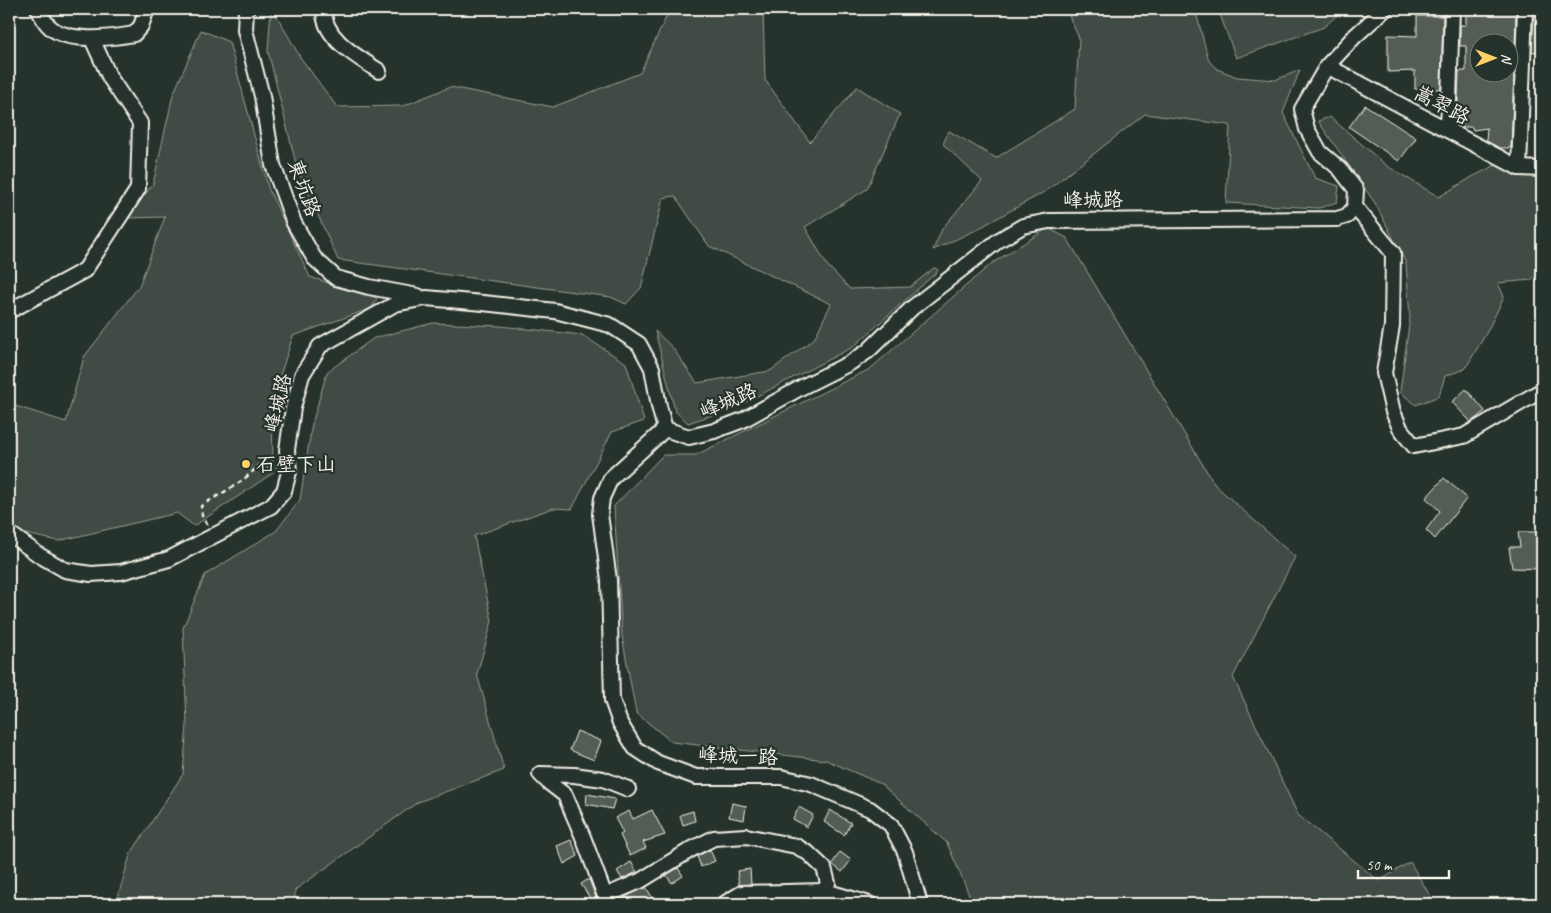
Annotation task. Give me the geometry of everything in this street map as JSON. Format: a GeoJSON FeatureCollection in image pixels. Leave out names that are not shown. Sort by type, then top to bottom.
{"type":"FeatureCollection","features":[{"type":"Feature","properties":{"kind":"street"},"geometry":{"type":"LineString","coordinates":[[38,9],[49,26],[64,35],[92,39],[134,34],[141,26],[147,9]]}},
{"type":"Feature","properties":{"kind":"street","name":"東坑路"},"geometry":{"type":"LineString","coordinates":[[246,9],[245,30],[262,96],[273,165],[294,223],[314,258],[336,278],[369,287],[426,298]]}},
{"type":"Feature","properties":{"kind":"street"},"geometry":{"type":"LineString","coordinates":[[324,9],[324,16],[333,36],[350,52],[379,71]]}},
{"type":"Feature","properties":{"kind":"street"},"geometry":{"type":"LineString","coordinates":[[1385,9],[1355,36],[1327,66],[1302,109],[1307,129],[1320,152],[1340,169],[1356,190],[1355,207],[1393,253],[1392,326],[1384,373],[1393,412],[1401,430],[1414,446],[1464,436],[1539,392],[1542,393]]}},
{"type":"Feature","properties":{"kind":"street"},"geometry":{"type":"LineString","coordinates":[[1448,130],[1452,9]]}},
{"type":"Feature","properties":{"kind":"street"},"geometry":{"type":"LineString","coordinates":[[1519,168],[1525,9]]}},
{"type":"Feature","properties":{"kind":"street"},"geometry":{"type":"LineString","coordinates":[[13,309],[85,270],[138,189],[140,123],[110,78],[92,39]]}},
{"type":"Feature","properties":{"kind":"street","name":"嵩翠路"},"geometry":{"type":"LineString","coordinates":[[1327,66],[1519,168],[1542,169]]}},
{"type":"Feature","properties":{"kind":"street","name":"峰城路"},"geometry":{"type":"LineString","coordinates":[[9,532],[39,555],[65,570],[91,574],[121,572],[169,558],[271,506],[284,491],[290,472],[287,450],[293,408],[302,375],[320,346],[395,304],[426,298],[483,303],[554,311],[610,325],[639,344],[652,368],[665,429],[689,437],[714,431],[742,420],[850,363],[868,351],[912,308],[992,245],[1023,226],[1049,221],[1337,218],[1348,216],[1355,207]]}},
{"type":"Feature","properties":{"kind":"street","name":"峰城一路"},"geometry":{"type":"LineString","coordinates":[[665,429],[612,478],[602,498],[600,514],[610,580],[612,700],[620,722],[635,748],[658,763],[696,777],[781,777],[811,784],[870,809],[891,824],[905,852],[920,904]]}},
{"type":"Feature","properties":{"kind":"street"},"geometry":{"type":"LineString","coordinates":[[628,789],[603,779],[574,775],[540,774],[565,795],[605,896],[640,881],[692,849],[714,838],[746,836],[796,846],[808,853],[824,868],[828,883],[818,904]]}},
{"type":"Feature","properties":{"kind":"street"},"geometry":{"type":"LineString","coordinates":[[724,904],[742,893],[825,891],[869,904]]}},
{"type":"Feature","properties":{"kind":"path"},"geometry":{"type":"LineString","coordinates":[[246,465],[255,469]]}},
{"type":"Feature","properties":{"kind":"path"},"geometry":{"type":"LineString","coordinates":[[217,534],[210,528],[202,516],[201,506],[233,488],[258,466],[266,465],[282,468],[290,472]]}},
{"type":"Feature","properties":{"kind":"shaded area"},"geometry":{"type":"Polygon","coordinates":[[[271,9],[273,9],[300,57],[337,107],[403,106],[450,87],[553,107],[640,73],[670,9],[763,9],[765,80],[810,142],[857,87],[900,114],[867,189],[805,227],[827,265],[850,289],[910,287],[934,268],[938,271],[853,347],[734,408],[688,423],[675,411],[655,331],[672,347],[697,383],[770,371],[814,339],[831,304],[709,246],[675,196],[663,198],[641,288],[626,304],[611,297],[338,260],[297,168],[268,51],[271,9]]]}},
{"type":"Feature","properties":{"kind":"shaded area"},"geometry":{"type":"Polygon","coordinates":[[[1066,9],[1195,9],[1209,61],[1217,69],[1237,77],[1275,80],[1300,70],[1283,113],[1315,178],[1339,186],[1337,202],[1319,208],[1226,203],[1230,125],[1145,114],[1046,191],[974,231],[933,250],[942,229],[982,181],[943,144],[949,131],[996,158],[1075,109],[1079,38],[1066,9]]]}},
{"type":"Feature","properties":{"kind":"shaded area"},"geometry":{"type":"Polygon","coordinates":[[[1218,9],[1344,9],[1324,27],[1236,58],[1218,9]]]}},
{"type":"Feature","properties":{"kind":"shaded area"},"geometry":{"type":"Polygon","coordinates":[[[201,30],[229,42],[269,190],[310,277],[377,298],[372,308],[293,336],[272,400],[273,473],[194,526],[177,513],[58,541],[21,533],[9,525],[9,404],[66,422],[84,357],[139,286],[165,217],[126,218],[153,184],[173,95],[201,30]]]}},
{"type":"Feature","properties":{"kind":"shaded area"},"geometry":{"type":"Polygon","coordinates":[[[1330,117],[1387,166],[1439,197],[1498,164],[1542,169],[1542,269],[1531,280],[1498,283],[1504,297],[1487,332],[1465,369],[1445,376],[1439,396],[1416,405],[1400,392],[1410,317],[1406,263],[1375,203],[1318,121],[1330,117]]]}},
{"type":"Feature","properties":{"kind":"shaded area"},"geometry":{"type":"Polygon","coordinates":[[[1048,228],[1067,238],[1215,485],[1295,557],[1233,677],[1298,815],[1379,881],[1410,862],[1435,904],[973,904],[947,843],[881,784],[826,760],[672,742],[636,713],[622,636],[614,506],[663,455],[696,455],[870,369],[991,264],[1048,228]]]}},
{"type":"Feature","properties":{"kind":"shaded area"},"geometry":{"type":"Polygon","coordinates":[[[433,323],[500,326],[582,335],[626,363],[644,421],[612,432],[572,509],[553,508],[474,536],[492,621],[477,674],[504,770],[418,802],[295,890],[295,904],[116,904],[130,855],[183,774],[187,725],[183,628],[205,575],[276,531],[300,500],[312,424],[327,372],[374,338],[433,323]]]}},
{"type":"Feature","properties":{"kind":"building"},"geometry":{"type":"Polygon","coordinates":[[[1466,9],[1516,9],[1515,32],[1468,32],[1468,82],[1514,82],[1511,148],[1499,148],[1486,141],[1487,128],[1473,130],[1472,127],[1460,127],[1457,125],[1459,71],[1466,71],[1466,46],[1460,46],[1460,25],[1466,25],[1466,9]]]}},
{"type":"Feature","properties":{"kind":"building"},"geometry":{"type":"Polygon","coordinates":[[[1534,9],[1542,9],[1542,51],[1532,52],[1534,9]]]}},
{"type":"Feature","properties":{"kind":"building"},"geometry":{"type":"Polygon","coordinates":[[[1417,16],[1443,16],[1441,89],[1415,89],[1415,71],[1388,72],[1388,35],[1417,36],[1417,16]]]}},
{"type":"Feature","properties":{"kind":"building"},"geometry":{"type":"Polygon","coordinates":[[[1365,105],[1416,138],[1399,161],[1349,127],[1365,105]]]}},
{"type":"Feature","properties":{"kind":"building"},"geometry":{"type":"Polygon","coordinates":[[[1466,389],[1485,411],[1471,422],[1452,402],[1466,389]]]}},
{"type":"Feature","properties":{"kind":"building"},"geometry":{"type":"Polygon","coordinates":[[[1444,478],[1467,498],[1435,539],[1426,530],[1440,511],[1426,498],[1444,478]]]}},
{"type":"Feature","properties":{"kind":"building"},"geometry":{"type":"Polygon","coordinates":[[[1518,532],[1538,532],[1542,538],[1542,569],[1512,568],[1509,547],[1520,547],[1518,532]]]}},
{"type":"Feature","properties":{"kind":"building"},"geometry":{"type":"Polygon","coordinates":[[[577,731],[601,741],[594,760],[570,750],[577,731]]]}},
{"type":"Feature","properties":{"kind":"building"},"geometry":{"type":"Polygon","coordinates":[[[587,794],[615,799],[612,809],[586,804],[587,794]]]}},
{"type":"Feature","properties":{"kind":"building"},"geometry":{"type":"Polygon","coordinates":[[[732,803],[746,806],[744,820],[729,817],[732,803]]]}},
{"type":"Feature","properties":{"kind":"building"},"geometry":{"type":"Polygon","coordinates":[[[799,807],[813,815],[807,827],[793,819],[799,807]]]}},
{"type":"Feature","properties":{"kind":"building"},"geometry":{"type":"Polygon","coordinates":[[[652,810],[665,835],[643,842],[646,848],[630,856],[620,835],[623,833],[615,818],[629,811],[633,819],[652,810]]]}},
{"type":"Feature","properties":{"kind":"building"},"geometry":{"type":"Polygon","coordinates":[[[830,810],[851,823],[844,835],[824,822],[830,810]]]}},
{"type":"Feature","properties":{"kind":"building"},"geometry":{"type":"Polygon","coordinates":[[[693,811],[695,821],[683,825],[680,815],[693,811]]]}},
{"type":"Feature","properties":{"kind":"building"},"geometry":{"type":"Polygon","coordinates":[[[571,840],[578,856],[564,864],[557,846],[571,840]]]}},
{"type":"Feature","properties":{"kind":"building"},"geometry":{"type":"Polygon","coordinates":[[[710,850],[715,861],[701,867],[697,856],[710,850]]]}},
{"type":"Feature","properties":{"kind":"building"},"geometry":{"type":"Polygon","coordinates":[[[840,852],[851,860],[842,872],[832,864],[840,852]]]}},
{"type":"Feature","properties":{"kind":"building"},"geometry":{"type":"Polygon","coordinates":[[[631,862],[637,872],[622,879],[617,871],[631,862]]]}},
{"type":"Feature","properties":{"kind":"building"},"geometry":{"type":"Polygon","coordinates":[[[678,868],[683,876],[672,883],[666,875],[678,868]]]}},
{"type":"Feature","properties":{"kind":"building"},"geometry":{"type":"Polygon","coordinates":[[[750,869],[751,884],[739,885],[737,871],[750,869]]]}},
{"type":"Feature","properties":{"kind":"building"},"geometry":{"type":"Polygon","coordinates":[[[589,879],[597,900],[593,903],[581,884],[589,879]]]}},
{"type":"Feature","properties":{"kind":"building"},"geometry":{"type":"Polygon","coordinates":[[[646,887],[656,904],[629,904],[625,897],[646,887]]]}},
{"type":"Feature","properties":{"kind":"place","name":"石壁下山"},"geometry":{"type":"Point","coordinates":[246,464]}}]}
